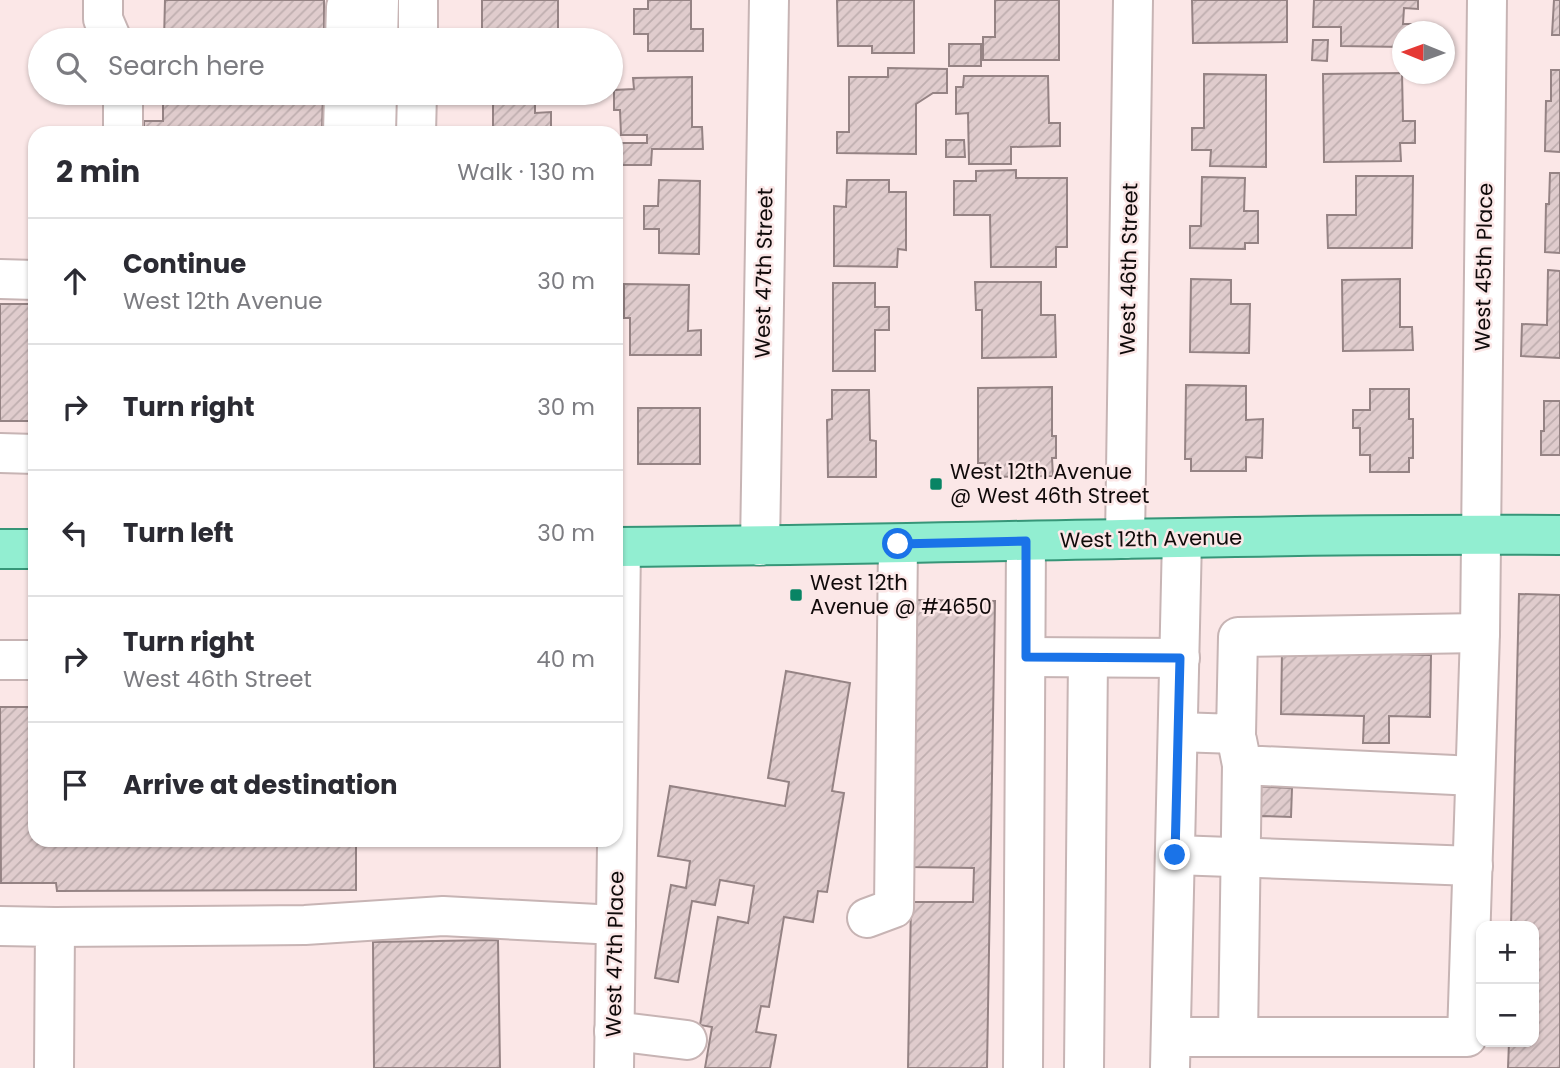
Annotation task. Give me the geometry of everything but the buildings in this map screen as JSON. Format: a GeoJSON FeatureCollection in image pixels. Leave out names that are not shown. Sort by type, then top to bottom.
{"type":"FeatureCollection","features":[{"type":"Feature","properties":{"kind":"main road","name":"West 12th Avenue"},"geometry":{"type":"LineString","coordinates":[[623,547],[1560,535]]}},
{"type":"Feature","properties":{"kind":"main road"},"geometry":{"type":"LineString","coordinates":[[0,549],[28,549]]}},
{"type":"Feature","properties":{"kind":"street"},"geometry":{"type":"LineString","coordinates":[[103,0],[103,19],[107,28]]}},
{"type":"Feature","properties":{"kind":"street"},"geometry":{"type":"LineString","coordinates":[[418,0],[418,28]]}},
{"type":"Feature","properties":{"kind":"street","name":"West 47th Street"},"geometry":{"type":"LineString","coordinates":[[760,546],[769,0]]}},
{"type":"Feature","properties":{"kind":"street","name":"West 46th Street"},"geometry":{"type":"LineString","coordinates":[[1125,539],[1133,0]]}},
{"type":"Feature","properties":{"kind":"street","name":"West 45th Place"},"geometry":{"type":"LineString","coordinates":[[1238,1037],[1467,1037],[1480,633],[1487,0]]}},
{"type":"Feature","properties":{"kind":"street"},"geometry":{"type":"LineString","coordinates":[[123,105],[123,126]]}},
{"type":"Feature","properties":{"kind":"street"},"geometry":{"type":"LineString","coordinates":[[343,126],[344,105]]}},
{"type":"Feature","properties":{"kind":"street"},"geometry":{"type":"LineString","coordinates":[[376,126],[377,105]]}},
{"type":"Feature","properties":{"kind":"street"},"geometry":{"type":"LineString","coordinates":[[416,126],[417,105]]}},
{"type":"Feature","properties":{"kind":"street"},"geometry":{"type":"LineString","coordinates":[[0,279],[28,280]]}},
{"type":"Feature","properties":{"kind":"street"},"geometry":{"type":"LineString","coordinates":[[0,453],[28,454]]}},
{"type":"Feature","properties":{"kind":"street"},"geometry":{"type":"LineString","coordinates":[[1182,538],[1170,1053],[1238,1037],[1242,857],[1238,637],[1480,633]]}},
{"type":"Feature","properties":{"kind":"street"},"geometry":{"type":"LineString","coordinates":[[1023,1068],[1026,541]]}},
{"type":"Feature","properties":{"kind":"street"},"geometry":{"type":"LineString","coordinates":[[867,918],[894,908],[898,544]]}},
{"type":"Feature","properties":{"kind":"street"},"geometry":{"type":"LineString","coordinates":[[1026,657],[1180,658]]}},
{"type":"Feature","properties":{"kind":"street"},"geometry":{"type":"LineString","coordinates":[[1084,1068],[1088,658]]}},
{"type":"Feature","properties":{"kind":"street"},"geometry":{"type":"LineString","coordinates":[[0,660],[28,660]]}},
{"type":"Feature","properties":{"kind":"street"},"geometry":{"type":"LineString","coordinates":[[1178,732],[1239,750],[1475,776]]}},
{"type":"Feature","properties":{"kind":"street","name":"West 47th Place"},"geometry":{"type":"LineString","coordinates":[[614,1050],[616,847]]}},
{"type":"Feature","properties":{"kind":"street"},"geometry":{"type":"LineString","coordinates":[[1175,855],[1473,866]]}},
{"type":"Feature","properties":{"kind":"street"},"geometry":{"type":"LineString","coordinates":[[0,926],[304,925],[443,916],[616,926]]}},
{"type":"Feature","properties":{"kind":"street"},"geometry":{"type":"LineString","coordinates":[[54,1068],[55,926]]}},
{"type":"Feature","properties":{"kind":"street"},"geometry":{"type":"LineString","coordinates":[[614,1050],[687,1040]]}},
{"type":"Feature","properties":{"kind":"place","name":"West 12th Avenue @ West 46th Street"},"geometry":{"type":"Point","coordinates":[936,484]}},
{"type":"Feature","properties":{"kind":"place","name":"West 12th Avenue @ #4650"},"geometry":{"type":"Point","coordinates":[796,595]}},
{"type":"Feature","properties":{"kind":"route"},"geometry":{"type":"LineString","coordinates":[[898,544],[1026,541],[1026,657],[1180,658],[1175,855]]}}]}
